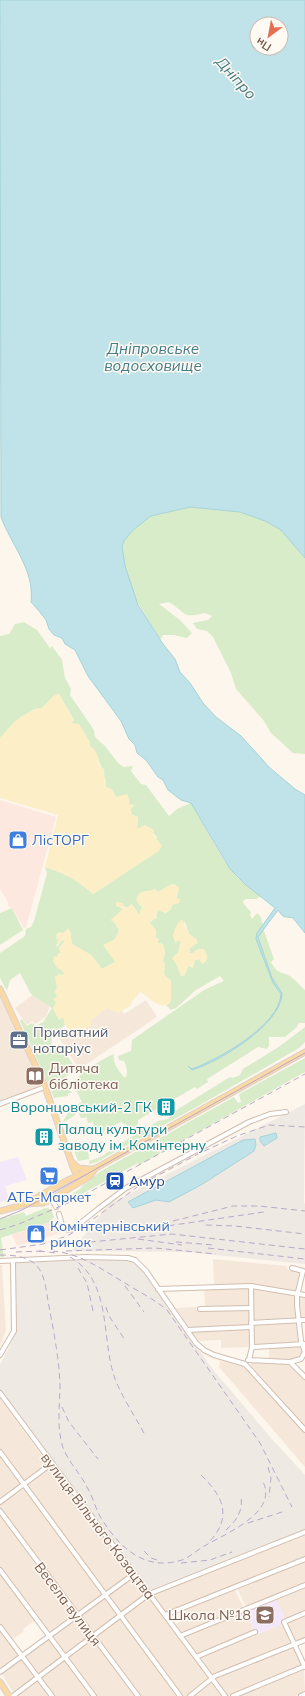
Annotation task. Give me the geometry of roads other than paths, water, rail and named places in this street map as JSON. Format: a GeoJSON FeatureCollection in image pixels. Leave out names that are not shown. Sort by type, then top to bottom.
{"type":"FeatureCollection","features":[{"type":"Feature","properties":{"kind":"main road"},"geometry":{"type":"LineString","coordinates":[[0,989],[45,1087],[73,1166],[78,1176],[74,1187]]}},
{"type":"Feature","properties":{"kind":"main road"},"geometry":{"type":"LineString","coordinates":[[0,1211],[23,1204],[68,1180],[96,1168],[305,1052]]}},
{"type":"Feature","properties":{"kind":"main road"},"geometry":{"type":"LineString","coordinates":[[73,1166],[81,1169],[96,1168]]}},
{"type":"Feature","properties":{"kind":"main road"},"geometry":{"type":"LineString","coordinates":[[68,1180],[73,1166]]}},
{"type":"Feature","properties":{"kind":"main road"},"geometry":{"type":"LineString","coordinates":[[23,1204],[43,1203],[52,1199],[90,1176],[96,1168]]}},
{"type":"Feature","properties":{"kind":"main road"},"geometry":{"type":"LineString","coordinates":[[78,1176],[90,1176]]}},
{"type":"Feature","properties":{"kind":"main road"},"geometry":{"type":"LineString","coordinates":[[0,1682],[9,1696]]}},
{"type":"Feature","properties":{"kind":"street"},"geometry":{"type":"LineString","coordinates":[[0,1104],[45,1087]]}},
{"type":"Feature","properties":{"kind":"street"},"geometry":{"type":"LineString","coordinates":[[59,1214],[62,1225],[68,1230],[73,1230],[126,1188],[249,1122],[270,1114],[286,1112]]}},
{"type":"Feature","properties":{"kind":"street"},"geometry":{"type":"LineString","coordinates":[[52,1199],[56,1207]]}},
{"type":"Feature","properties":{"kind":"street"},"geometry":{"type":"LineString","coordinates":[[0,1261],[85,1257],[128,1258],[135,1260],[146,1271],[196,1342],[204,1350],[214,1355],[245,1364],[305,1430]]}},
{"type":"Feature","properties":{"kind":"street"},"geometry":{"type":"LineString","coordinates":[[0,1355],[14,1331],[13,1261]]}},
{"type":"Feature","properties":{"kind":"street"},"geometry":{"type":"LineString","coordinates":[[249,1360],[290,1362],[298,1361],[303,1357],[305,1352],[304,1344],[301,1341],[298,1321],[298,1294],[303,1271],[292,1268]]}},
{"type":"Feature","properties":{"kind":"street"},"geometry":{"type":"LineString","coordinates":[[158,1289],[251,1286],[305,1295]]}},
{"type":"Feature","properties":{"kind":"street"},"geometry":{"type":"LineString","coordinates":[[245,1364],[249,1360],[252,1347],[251,1286]]}},
{"type":"Feature","properties":{"kind":"street"},"geometry":{"type":"LineString","coordinates":[[200,1309],[251,1308]]}},
{"type":"Feature","properties":{"kind":"street"},"geometry":{"type":"LineString","coordinates":[[187,1330],[305,1320]]}},
{"type":"Feature","properties":{"kind":"street"},"geometry":{"type":"LineString","coordinates":[[252,1347],[304,1344]]}},
{"type":"Feature","properties":{"kind":"street"},"geometry":{"type":"LineString","coordinates":[[290,1362],[305,1377]]}},
{"type":"Feature","properties":{"kind":"street","name":"вулиця Вільного Козацтва"},"geometry":{"type":"LineString","coordinates":[[0,1393],[51,1464],[225,1696]]}},
{"type":"Feature","properties":{"kind":"street"},"geometry":{"type":"LineString","coordinates":[[0,1452],[180,1696]]}},
{"type":"Feature","properties":{"kind":"street"},"geometry":{"type":"LineString","coordinates":[[0,1502],[51,1464]]}},
{"type":"Feature","properties":{"kind":"street","name":"Весела вулиця"},"geometry":{"type":"LineString","coordinates":[[0,1511],[92,1637],[138,1696]]}},
{"type":"Feature","properties":{"kind":"street"},"geometry":{"type":"LineString","coordinates":[[13,1696],[149,1594],[305,1532]]}},
{"type":"Feature","properties":{"kind":"street"},"geometry":{"type":"LineString","coordinates":[[165,1615],[305,1559]]}},
{"type":"Feature","properties":{"kind":"street"},"geometry":{"type":"LineString","coordinates":[[0,1570],[94,1696]]}},
{"type":"Feature","properties":{"kind":"street"},"geometry":{"type":"LineString","coordinates":[[0,1672],[50,1637],[134,1574]]}},
{"type":"Feature","properties":{"kind":"street"},"geometry":{"type":"LineString","coordinates":[[180,1636],[305,1585]]}},
{"type":"Feature","properties":{"kind":"street"},"geometry":{"type":"LineString","coordinates":[[233,1696],[305,1667],[284,1622],[305,1613]]}},
{"type":"Feature","properties":{"kind":"street"},"geometry":{"type":"LineString","coordinates":[[0,1627],[52,1696]]}},
{"type":"Feature","properties":{"kind":"street"},"geometry":{"type":"LineString","coordinates":[[196,1657],[255,1632]]}},
{"type":"Feature","properties":{"kind":"street"},"geometry":{"type":"LineString","coordinates":[[190,1696],[215,1676],[305,1640]]}},
{"type":"Feature","properties":{"kind":"street"},"geometry":{"type":"LineString","coordinates":[[301,1696],[305,1694]]}},
{"type":"Feature","properties":{"kind":"water","name":"Дніпровське водосховище"},"geometry":{"type":"Polygon","coordinates":[[[0,0],[305,0],[305,558],[281,530],[265,521],[240,512],[190,507],[151,516],[133,530],[122,546],[125,566],[138,605],[163,644],[175,659],[180,672],[190,683],[203,703],[216,717],[241,736],[270,768],[295,789],[305,795],[305,933],[293,918],[283,916],[278,910],[258,937],[272,978],[282,993],[279,1005],[272,1017],[261,1029],[232,1050],[204,1066],[192,1070],[188,1066],[192,1069],[232,1049],[260,1029],[278,1006],[281,994],[273,983],[256,939],[257,933],[275,908],[246,885],[230,869],[191,803],[181,800],[168,790],[163,780],[158,777],[146,760],[137,753],[135,745],[129,739],[121,721],[88,676],[75,650],[65,644],[62,638],[54,635],[49,629],[46,620],[31,602],[31,590],[26,568],[1,517],[0,0]]]}},
{"type":"Feature","properties":{"kind":"water"},"geometry":{"type":"Polygon","coordinates":[[[276,1133],[277,1138],[264,1146],[260,1141],[260,1137],[276,1133]]]}},
{"type":"Feature","properties":{"kind":"water"},"geometry":{"type":"Polygon","coordinates":[[[255,1139],[256,1145],[254,1151],[201,1185],[169,1202],[156,1200],[133,1208],[128,1202],[243,1140],[255,1139]]]}},
{"type":"Feature","properties":{"kind":"tram line"},"geometry":{"type":"LineString","coordinates":[[0,1219],[22,1210],[305,1053]]}},
{"type":"Feature","properties":{"kind":"railway"},"geometry":{"type":"LineString","coordinates":[[0,1230],[19,1224],[75,1200],[305,1074]]}},
{"type":"Feature","properties":{"kind":"railway"},"geometry":{"type":"LineString","coordinates":[[0,1250],[43,1244],[67,1236],[81,1228],[140,1185],[198,1154],[237,1136],[269,1125],[305,1127]]}},
{"type":"Feature","properties":{"kind":"railway"},"geometry":{"type":"LineString","coordinates":[[173,1221],[233,1206],[259,1206],[305,1211]]}},
{"type":"Feature","properties":{"kind":"railway"},"geometry":{"type":"LineString","coordinates":[[139,1230],[264,1212]]}},
{"type":"Feature","properties":{"kind":"railway"},"geometry":{"type":"LineString","coordinates":[[206,1225],[235,1226],[305,1234]]}},
{"type":"Feature","properties":{"kind":"railway"},"geometry":{"type":"LineString","coordinates":[[50,1246],[172,1234],[305,1249]]}},
{"type":"Feature","properties":{"kind":"railway"},"geometry":{"type":"LineString","coordinates":[[138,1239],[182,1245]]}},
{"type":"Feature","properties":{"kind":"railway"},"geometry":{"type":"LineString","coordinates":[[176,1242],[214,1245]]}},
{"type":"Feature","properties":{"kind":"railway"},"geometry":{"type":"LineString","coordinates":[[66,1251],[155,1248],[216,1254]]}},
{"type":"Feature","properties":{"kind":"railway"},"geometry":{"type":"LineString","coordinates":[[208,1248],[305,1259]]}},
{"type":"Feature","properties":{"kind":"railway"},"geometry":{"type":"LineString","coordinates":[[39,1251],[57,1253]]}},
{"type":"Feature","properties":{"kind":"railway"},"geometry":{"type":"LineString","coordinates":[[16,1252],[44,1251]]}},
{"type":"Feature","properties":{"kind":"railway"},"geometry":{"type":"LineString","coordinates":[[52,1251],[62,1252],[90,1262],[152,1299],[167,1310],[260,1443],[292,1507]]}},
{"type":"Feature","properties":{"kind":"railway"},"geometry":{"type":"LineString","coordinates":[[0,1255],[25,1258],[37,1266],[42,1274],[46,1287],[56,1343],[60,1385],[59,1426],[63,1447],[68,1459],[84,1481],[101,1518],[126,1548],[136,1555],[159,1563],[171,1563],[185,1559],[239,1527],[258,1511],[264,1501],[266,1491],[262,1480]]}},
{"type":"Feature","properties":{"kind":"railway"},"geometry":{"type":"LineString","coordinates":[[70,1257],[83,1267],[93,1280],[103,1310],[110,1360],[114,1376],[124,1398],[145,1435]]}},
{"type":"Feature","properties":{"kind":"railway"},"geometry":{"type":"LineString","coordinates":[[78,1268],[87,1283],[93,1311]]}},
{"type":"Feature","properties":{"kind":"railway"},"geometry":{"type":"LineString","coordinates":[[125,1286],[144,1312]]}},
{"type":"Feature","properties":{"kind":"railway"},"geometry":{"type":"LineString","coordinates":[[106,1307],[109,1316],[125,1340]]}},
{"type":"Feature","properties":{"kind":"railway"},"geometry":{"type":"LineString","coordinates":[[62,1407],[69,1422],[98,1459]]}},
{"type":"Feature","properties":{"kind":"railway"},"geometry":{"type":"LineString","coordinates":[[268,1467],[271,1478],[269,1497]]}},
{"type":"Feature","properties":{"kind":"railway"},"geometry":{"type":"LineString","coordinates":[[201,1475],[209,1483],[220,1499],[223,1515],[221,1524],[209,1542]]}},
{"type":"Feature","properties":{"kind":"railway"},"geometry":{"type":"LineString","coordinates":[[226,1530],[233,1523],[240,1511],[241,1496]]}},
{"type":"Feature","properties":{"kind":"railway"},"geometry":{"type":"LineString","coordinates":[[248,1523],[285,1511]]}},
{"type":"Feature","properties":{"kind":"railway"},"geometry":{"type":"LineString","coordinates":[[144,1551],[151,1558],[157,1560]]}},
{"type":"Feature","properties":{"kind":"railway"},"geometry":{"type":"LineString","coordinates":[[181,1563],[210,1560],[232,1552]]}},
{"type":"Feature","properties":{"kind":"place","name":"ЛісТОРГ"},"geometry":{"type":"Point","coordinates":[18,840]}},
{"type":"Feature","properties":{"kind":"place","name":"Приватний нотаріус"},"geometry":{"type":"Point","coordinates":[19,1040]}},
{"type":"Feature","properties":{"kind":"place","name":"Дитяча бібліотека"},"geometry":{"type":"Point","coordinates":[35,1076]}},
{"type":"Feature","properties":{"kind":"place","name":"Воронцовський-2 ГК"},"geometry":{"type":"Point","coordinates":[166,1107]}},
{"type":"Feature","properties":{"kind":"place","name":"Палац культури заводу ім. Комінтерну"},"geometry":{"type":"Point","coordinates":[44,1137]}},
{"type":"Feature","properties":{"kind":"place","name":"АТБ-Маркет"},"geometry":{"type":"Point","coordinates":[49,1176]}},
{"type":"Feature","properties":{"kind":"place","name":"Амур"},"geometry":{"type":"Point","coordinates":[115,1181]}},
{"type":"Feature","properties":{"kind":"place","name":"Комінтернівський ринок"},"geometry":{"type":"Point","coordinates":[36,1234]}},
{"type":"Feature","properties":{"kind":"place","name":"Школа №18"},"geometry":{"type":"Point","coordinates":[265,1615]}},
{"type":"Feature","properties":{"kind":"water label","name":"Дніпро"},"geometry":{"type":"Point","coordinates":[236,78]}}]}
